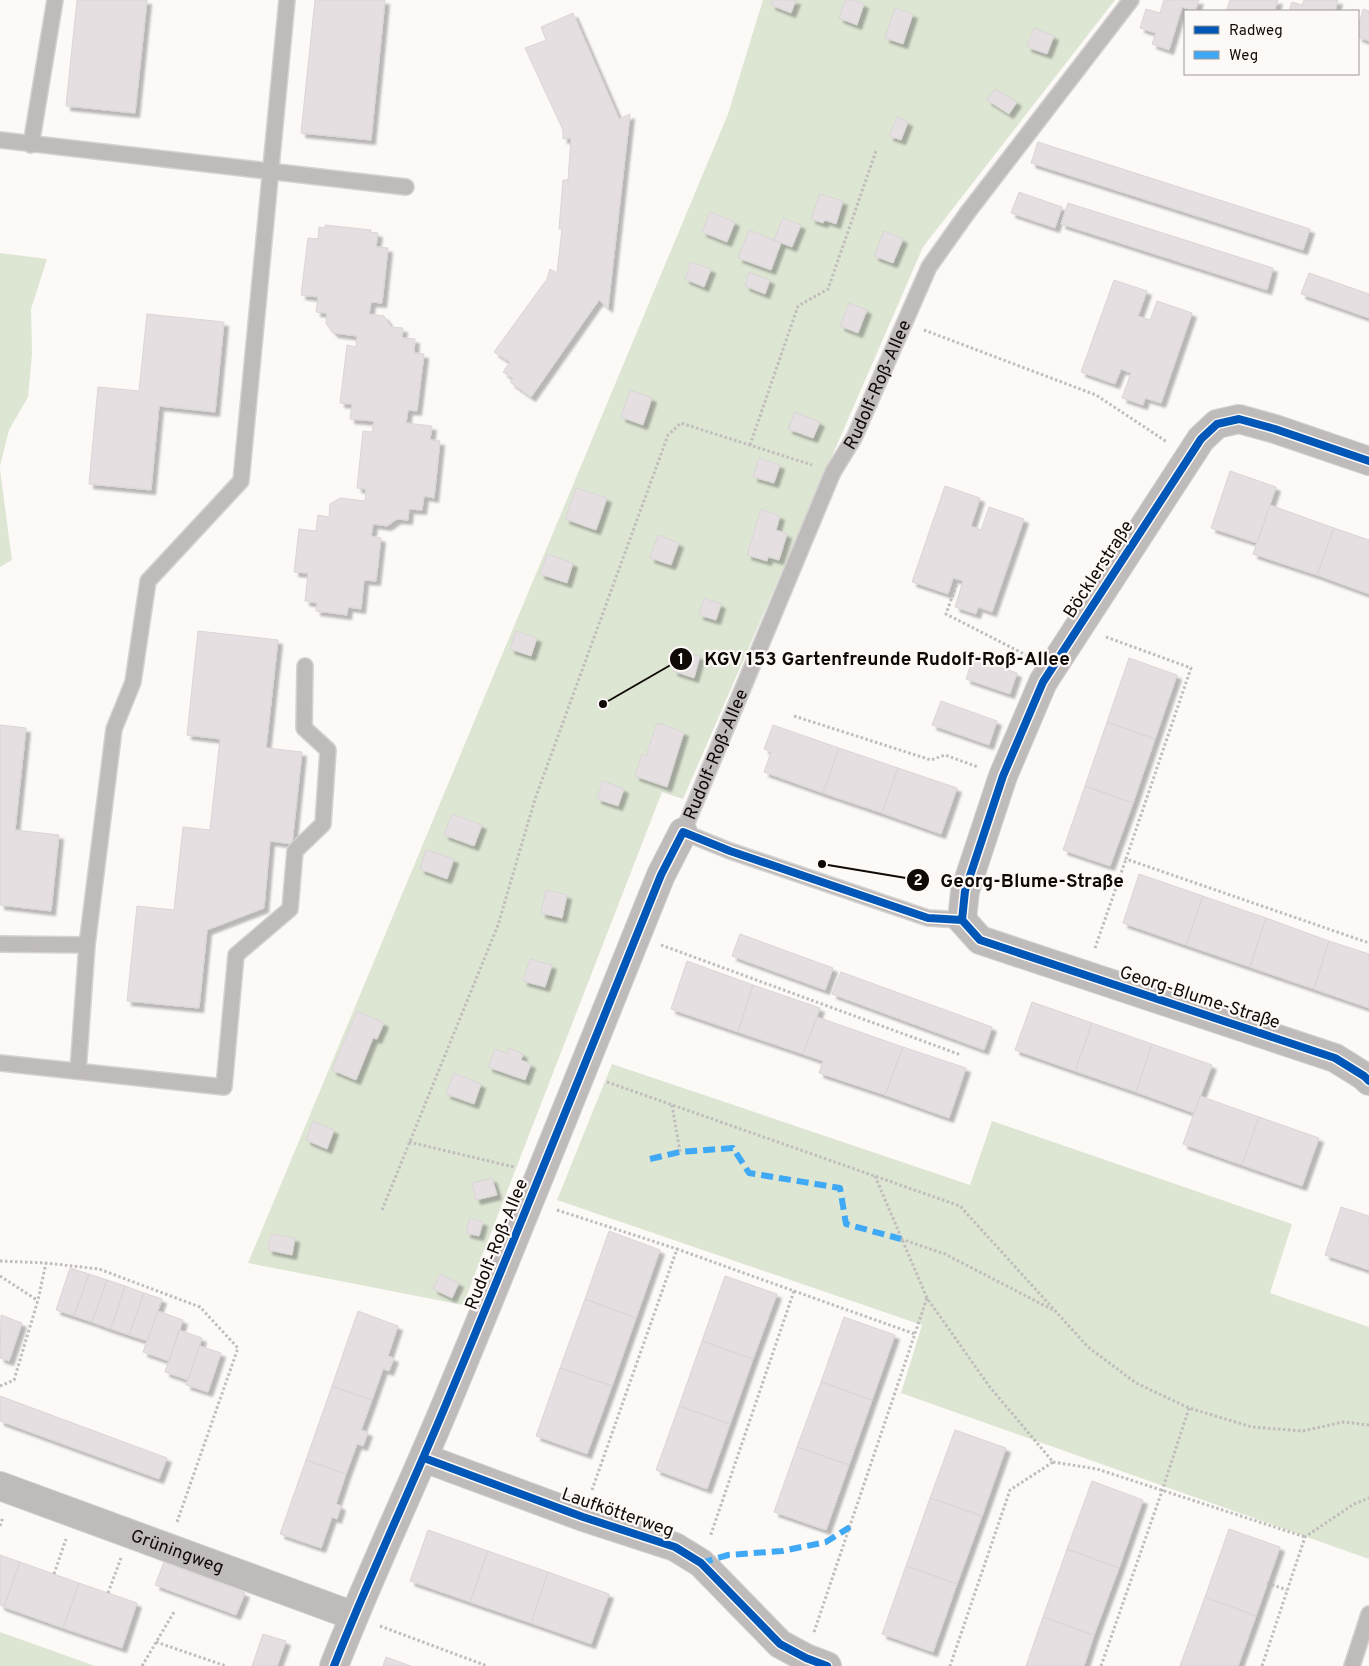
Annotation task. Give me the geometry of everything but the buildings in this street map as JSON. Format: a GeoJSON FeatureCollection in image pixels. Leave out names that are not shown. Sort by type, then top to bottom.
{"type":"FeatureCollection","features":[{"type":"Feature","properties":{"kind":"street","name":"Böcklerstraße"},"geometry":{"type":"LineString","coordinates":[[962,920],[964,891],[1003,776],[1039,690],[1077,627],[1201,439],[1217,424],[1239,419],[1275,429],[1369,461]]}},
{"type":"Feature","properties":{"kind":"street","name":"Rudolf-Roß-Allee"},"geometry":{"type":"LineString","coordinates":[[334,1666],[354,1616],[424,1458],[531,1201],[661,875],[683,832]]}},
{"type":"Feature","properties":{"kind":"street","name":"Georg-Blume-Straße"},"geometry":{"type":"LineString","coordinates":[[962,920],[980,940],[1335,1058],[1369,1081]]}},
{"type":"Feature","properties":{"kind":"street","name":"Laufkötterweg"},"geometry":{"type":"LineString","coordinates":[[424,1458],[583,1517],[676,1548],[701,1563],[780,1644],[816,1662]]}},
{"type":"Feature","properties":{"kind":"street","name":"Grüningweg"},"geometry":{"type":"LineString","coordinates":[[0,1486],[354,1616]]}},
{"type":"Feature","properties":{"kind":"lane"},"geometry":{"type":"LineString","coordinates":[[32,145],[55,0]]}},
{"type":"Feature","properties":{"kind":"lane"},"geometry":{"type":"LineString","coordinates":[[78,1071],[88,945],[114,729],[133,682],[148,581],[241,481],[287,0]]}},
{"type":"Feature","properties":{"kind":"lane","name":"Rudolf-Roß-Allee"},"geometry":{"type":"LineString","coordinates":[[683,832],[832,472],[854,438],[929,267],[968,212],[1131,0]]}},
{"type":"Feature","properties":{"kind":"lane"},"geometry":{"type":"LineString","coordinates":[[0,140],[406,187]]}},
{"type":"Feature","properties":{"kind":"lane"},"geometry":{"type":"LineString","coordinates":[[0,1063],[224,1087],[236,955],[290,909],[295,851],[323,824],[328,750],[304,728],[305,666]]}},
{"type":"Feature","properties":{"kind":"lane"},"geometry":{"type":"LineString","coordinates":[[683,832],[730,851],[928,918],[962,920]]}},
{"type":"Feature","properties":{"kind":"lane"},"geometry":{"type":"LineString","coordinates":[[0,944],[88,945]]}},
{"type":"Feature","properties":{"kind":"lane"},"geometry":{"type":"LineString","coordinates":[[1352,1666],[1369,1614]]}},
{"type":"Feature","properties":{"kind":"path"},"geometry":{"type":"LineString","coordinates":[[750,444],[798,306],[828,289],[876,151]]}},
{"type":"Feature","properties":{"kind":"path"},"geometry":{"type":"LineString","coordinates":[[904,323],[1096,395],[1189,457]]}},
{"type":"Feature","properties":{"kind":"path"},"geometry":{"type":"LineString","coordinates":[[382,1210],[408,1142],[498,925],[536,800],[668,435],[681,423],[832,472]]}},
{"type":"Feature","properties":{"kind":"path"},"geometry":{"type":"LineString","coordinates":[[958,580],[946,614],[1051,668]]}},
{"type":"Feature","properties":{"kind":"path"},"geometry":{"type":"LineString","coordinates":[[1077,627],[1190,668],[1086,975]]}},
{"type":"Feature","properties":{"kind":"path"},"geometry":{"type":"LineString","coordinates":[[794,716],[931,760],[945,755],[1003,776]]}},
{"type":"Feature","properties":{"kind":"path"},"geometry":{"type":"LineString","coordinates":[[1126,859],[1369,943]]}},
{"type":"Feature","properties":{"kind":"path"},"geometry":{"type":"LineString","coordinates":[[637,936],[961,1055]]}},
{"type":"Feature","properties":{"kind":"path"},"geometry":{"type":"LineString","coordinates":[[582,1074],[960,1206],[1088,1347],[1136,1383],[1189,1408],[1252,1427],[1303,1431],[1343,1422],[1369,1424]]}},
{"type":"Feature","properties":{"kind":"path"},"geometry":{"type":"LineString","coordinates":[[672,1105],[680,1152]]}},
{"type":"Feature","properties":{"kind":"path"},"geometry":{"type":"LineString","coordinates":[[408,1142],[541,1174]]}},
{"type":"Feature","properties":{"kind":"path"},"geometry":{"type":"LineString","coordinates":[[874,1176],[927,1298],[989,1386],[1053,1462],[1097,1469],[1305,1537]]}},
{"type":"Feature","properties":{"kind":"path"},"geometry":{"type":"LineString","coordinates":[[531,1201],[677,1249],[915,1334]]}},
{"type":"Feature","properties":{"kind":"path"},"geometry":{"type":"LineString","coordinates":[[901,1239],[945,1254],[1058,1312]]}},
{"type":"Feature","properties":{"kind":"path"},"geometry":{"type":"LineString","coordinates":[[583,1517],[677,1249]]}},
{"type":"Feature","properties":{"kind":"path"},"geometry":{"type":"LineString","coordinates":[[0,1261],[46,1263],[98,1269],[200,1307],[238,1348],[168,1548]]}},
{"type":"Feature","properties":{"kind":"path"},"geometry":{"type":"LineString","coordinates":[[0,1386],[14,1380],[38,1300],[46,1263]]}},
{"type":"Feature","properties":{"kind":"path"},"geometry":{"type":"LineString","coordinates":[[0,1276],[38,1300]]}},
{"type":"Feature","properties":{"kind":"path"},"geometry":{"type":"LineString","coordinates":[[701,1563],[794,1290]]}},
{"type":"Feature","properties":{"kind":"path"},"geometry":{"type":"LineString","coordinates":[[816,1662],[927,1298]]}},
{"type":"Feature","properties":{"kind":"path"},"geometry":{"type":"LineString","coordinates":[[1101,1666],[1189,1408]]}},
{"type":"Feature","properties":{"kind":"path"},"geometry":{"type":"LineString","coordinates":[[950,1666],[1010,1490],[1053,1462]]}},
{"type":"Feature","properties":{"kind":"path"},"geometry":{"type":"LineString","coordinates":[[1262,1666],[1305,1537],[1354,1504],[1369,1498]]}},
{"type":"Feature","properties":{"kind":"path"},"geometry":{"type":"LineString","coordinates":[[54,1574],[75,1513]]}},
{"type":"Feature","properties":{"kind":"path"},"geometry":{"type":"LineString","coordinates":[[108,1593],[130,1534]]}},
{"type":"Feature","properties":{"kind":"path"},"geometry":{"type":"LineString","coordinates":[[1268,1584],[1287,1590]]}},
{"type":"Feature","properties":{"kind":"path"},"geometry":{"type":"LineString","coordinates":[[142,1666],[174,1612]]}},
{"type":"Feature","properties":{"kind":"path"},"geometry":{"type":"LineString","coordinates":[[354,1616],[486,1666]]}},
{"type":"Feature","properties":{"kind":"path"},"geometry":{"type":"LineString","coordinates":[[156,1642],[226,1666]]}},
{"type":"Feature","properties":{"kind":"green space"},"geometry":{"type":"Polygon","coordinates":[[[763,0],[1115,0],[923,247],[683,799],[662,792],[463,1305],[248,1263],[728,114],[763,0]]]}},
{"type":"Feature","properties":{"kind":"green space"},"geometry":{"type":"Polygon","coordinates":[[[0,253],[47,259],[31,309],[32,354],[28,397],[9,430],[0,466],[0,253]]]}},
{"type":"Feature","properties":{"kind":"green space"},"geometry":{"type":"Polygon","coordinates":[[[0,470],[12,560],[0,567],[0,470]]]}},
{"type":"Feature","properties":{"kind":"green space"},"geometry":{"type":"Polygon","coordinates":[[[612,1064],[970,1185],[992,1121],[1292,1224],[1270,1293],[1369,1327],[1369,1559],[901,1393],[922,1325],[557,1200],[612,1064]]]}},
{"type":"Feature","properties":{"kind":"green space"},"geometry":{"type":"Polygon","coordinates":[[[0,1632],[95,1666],[0,1666],[0,1632]]]}},
{"type":"Feature","properties":{"kind":"marked path"},"geometry":{"type":"LineString","coordinates":[[650,1159],[680,1152],[733,1148],[749,1173],[840,1188],[846,1224],[901,1239]]}},
{"type":"Feature","properties":{"kind":"marked path"},"geometry":{"type":"LineString","coordinates":[[701,1563],[728,1555],[782,1551],[826,1542],[850,1527]]}},
{"type":"Feature","properties":{"kind":"cycle path"},"geometry":{"type":"LineString","coordinates":[[962,920],[965,891],[1003,776],[1043,682],[1201,439],[1217,424],[1239,419],[1275,429],[1369,461]]}},
{"type":"Feature","properties":{"kind":"cycle path"},"geometry":{"type":"LineString","coordinates":[[334,1666],[360,1601],[472,1343],[661,875],[683,832],[730,851],[928,918],[962,920],[980,940],[1335,1058],[1369,1081]]}},
{"type":"Feature","properties":{"kind":"cycle path"},"geometry":{"type":"LineString","coordinates":[[424,1458],[583,1517],[675,1547],[701,1563],[780,1644],[806,1658],[827,1666]]}},
{"type":"Feature","properties":{"kind":"place","name":"KGV 153 Gartenfreunde Rudolf-Roß-Allee"},"geometry":{"type":"Point","coordinates":[603,704]}},
{"type":"Feature","properties":{"kind":"place","name":"Georg-Blume-Straße"},"geometry":{"type":"Point","coordinates":[822,864]}}]}
